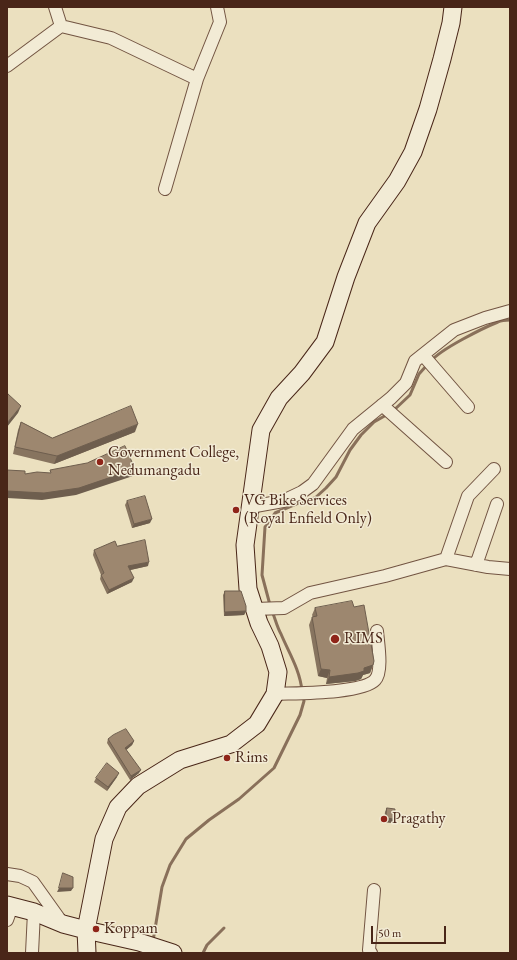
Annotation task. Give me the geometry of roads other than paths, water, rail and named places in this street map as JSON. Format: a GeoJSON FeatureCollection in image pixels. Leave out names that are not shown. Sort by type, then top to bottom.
{"type":"FeatureCollection","features":[{"type":"Feature","properties":{"kind":"main road"},"geometry":{"type":"LineString","coordinates":[[87,953],[86,930],[104,839],[118,807],[138,786],[180,760],[232,744],[257,724],[275,694],[278,672],[270,646],[259,623],[248,589],[245,545],[261,430],[279,398],[302,374],[325,342],[346,277],[367,223],[397,181],[413,152],[428,109],[442,59],[451,23],[453,7]]}},
{"type":"Feature","properties":{"kind":"main road"},"geometry":{"type":"LineString","coordinates":[[9,910],[34,912],[63,924],[167,950]]}},
{"type":"Feature","properties":{"kind":"street"},"geometry":{"type":"LineString","coordinates":[[55,7],[61,26]]}},
{"type":"Feature","properties":{"kind":"street"},"geometry":{"type":"LineString","coordinates":[[165,189],[197,79],[220,22],[217,7]]}},
{"type":"Feature","properties":{"kind":"street"},"geometry":{"type":"LineString","coordinates":[[7,66],[61,26]]}},
{"type":"Feature","properties":{"kind":"street"},"geometry":{"type":"LineString","coordinates":[[61,26],[111,38],[197,79]]}},
{"type":"Feature","properties":{"kind":"street"},"geometry":{"type":"LineString","coordinates":[[250,507],[284,500],[302,492],[313,484],[353,429],[406,383],[415,361],[454,330],[485,318],[510,311]]}},
{"type":"Feature","properties":{"kind":"street"},"geometry":{"type":"LineString","coordinates":[[423,355],[468,407]]}},
{"type":"Feature","properties":{"kind":"street"},"geometry":{"type":"LineString","coordinates":[[382,405],[446,462]]}},
{"type":"Feature","properties":{"kind":"street"},"geometry":{"type":"LineString","coordinates":[[446,559],[468,496],[494,469]]}},
{"type":"Feature","properties":{"kind":"street"},"geometry":{"type":"LineString","coordinates":[[476,565],[497,504]]}},
{"type":"Feature","properties":{"kind":"street"},"geometry":{"type":"LineString","coordinates":[[255,609],[284,608],[310,593],[385,576],[446,559],[476,565],[510,569]]}},
{"type":"Feature","properties":{"kind":"street"},"geometry":{"type":"LineString","coordinates":[[275,694],[315,693],[364,686],[375,680],[379,670],[377,631]]}},
{"type":"Feature","properties":{"kind":"street"},"geometry":{"type":"LineString","coordinates":[[7,874],[20,876],[33,882],[63,924]]}},
{"type":"Feature","properties":{"kind":"street"},"geometry":{"type":"LineString","coordinates":[[371,953],[369,950],[374,890]]}},
{"type":"Feature","properties":{"kind":"street"},"geometry":{"type":"LineString","coordinates":[[32,953],[34,912]]}},
{"type":"Feature","properties":{"kind":"waterway"},"geometry":{"type":"LineString","coordinates":[[431,361],[453,345],[473,334],[500,321],[510,320]]}},
{"type":"Feature","properties":{"kind":"waterway"},"geometry":{"type":"LineString","coordinates":[[393,411],[410,395],[419,374],[427,365]]}},
{"type":"Feature","properties":{"kind":"waterway"},"geometry":{"type":"LineString","coordinates":[[270,605],[262,575],[265,527],[275,513],[303,501],[315,498],[326,488],[336,477],[350,450],[361,435],[374,422],[388,414]]}},
{"type":"Feature","properties":{"kind":"waterway"},"geometry":{"type":"LineString","coordinates":[[272,611],[278,628],[297,669],[302,691]]}},
{"type":"Feature","properties":{"kind":"waterway"},"geometry":{"type":"LineString","coordinates":[[153,941],[162,887],[170,865],[186,839],[209,820],[239,799],[274,768],[300,715],[304,701],[303,696]]}},
{"type":"Feature","properties":{"kind":"waterway"},"geometry":{"type":"LineString","coordinates":[[203,953],[207,945],[224,928]]}},
{"type":"Feature","properties":{"kind":"place","name":"Government College, Nedumangadu"},"geometry":{"type":"Point","coordinates":[100,462]}},
{"type":"Feature","properties":{"kind":"place","name":"VG Bike Services (Royal Enfield Only)"},"geometry":{"type":"Point","coordinates":[236,510]}},
{"type":"Feature","properties":{"kind":"place","name":"RIMS"},"geometry":{"type":"Point","coordinates":[335,639]}},
{"type":"Feature","properties":{"kind":"place","name":"Rims"},"geometry":{"type":"Point","coordinates":[227,758]}},
{"type":"Feature","properties":{"kind":"place","name":"Pragathy"},"geometry":{"type":"Point","coordinates":[384,819]}},
{"type":"Feature","properties":{"kind":"place","name":"Koppam"},"geometry":{"type":"Point","coordinates":[96,929]}}]}
